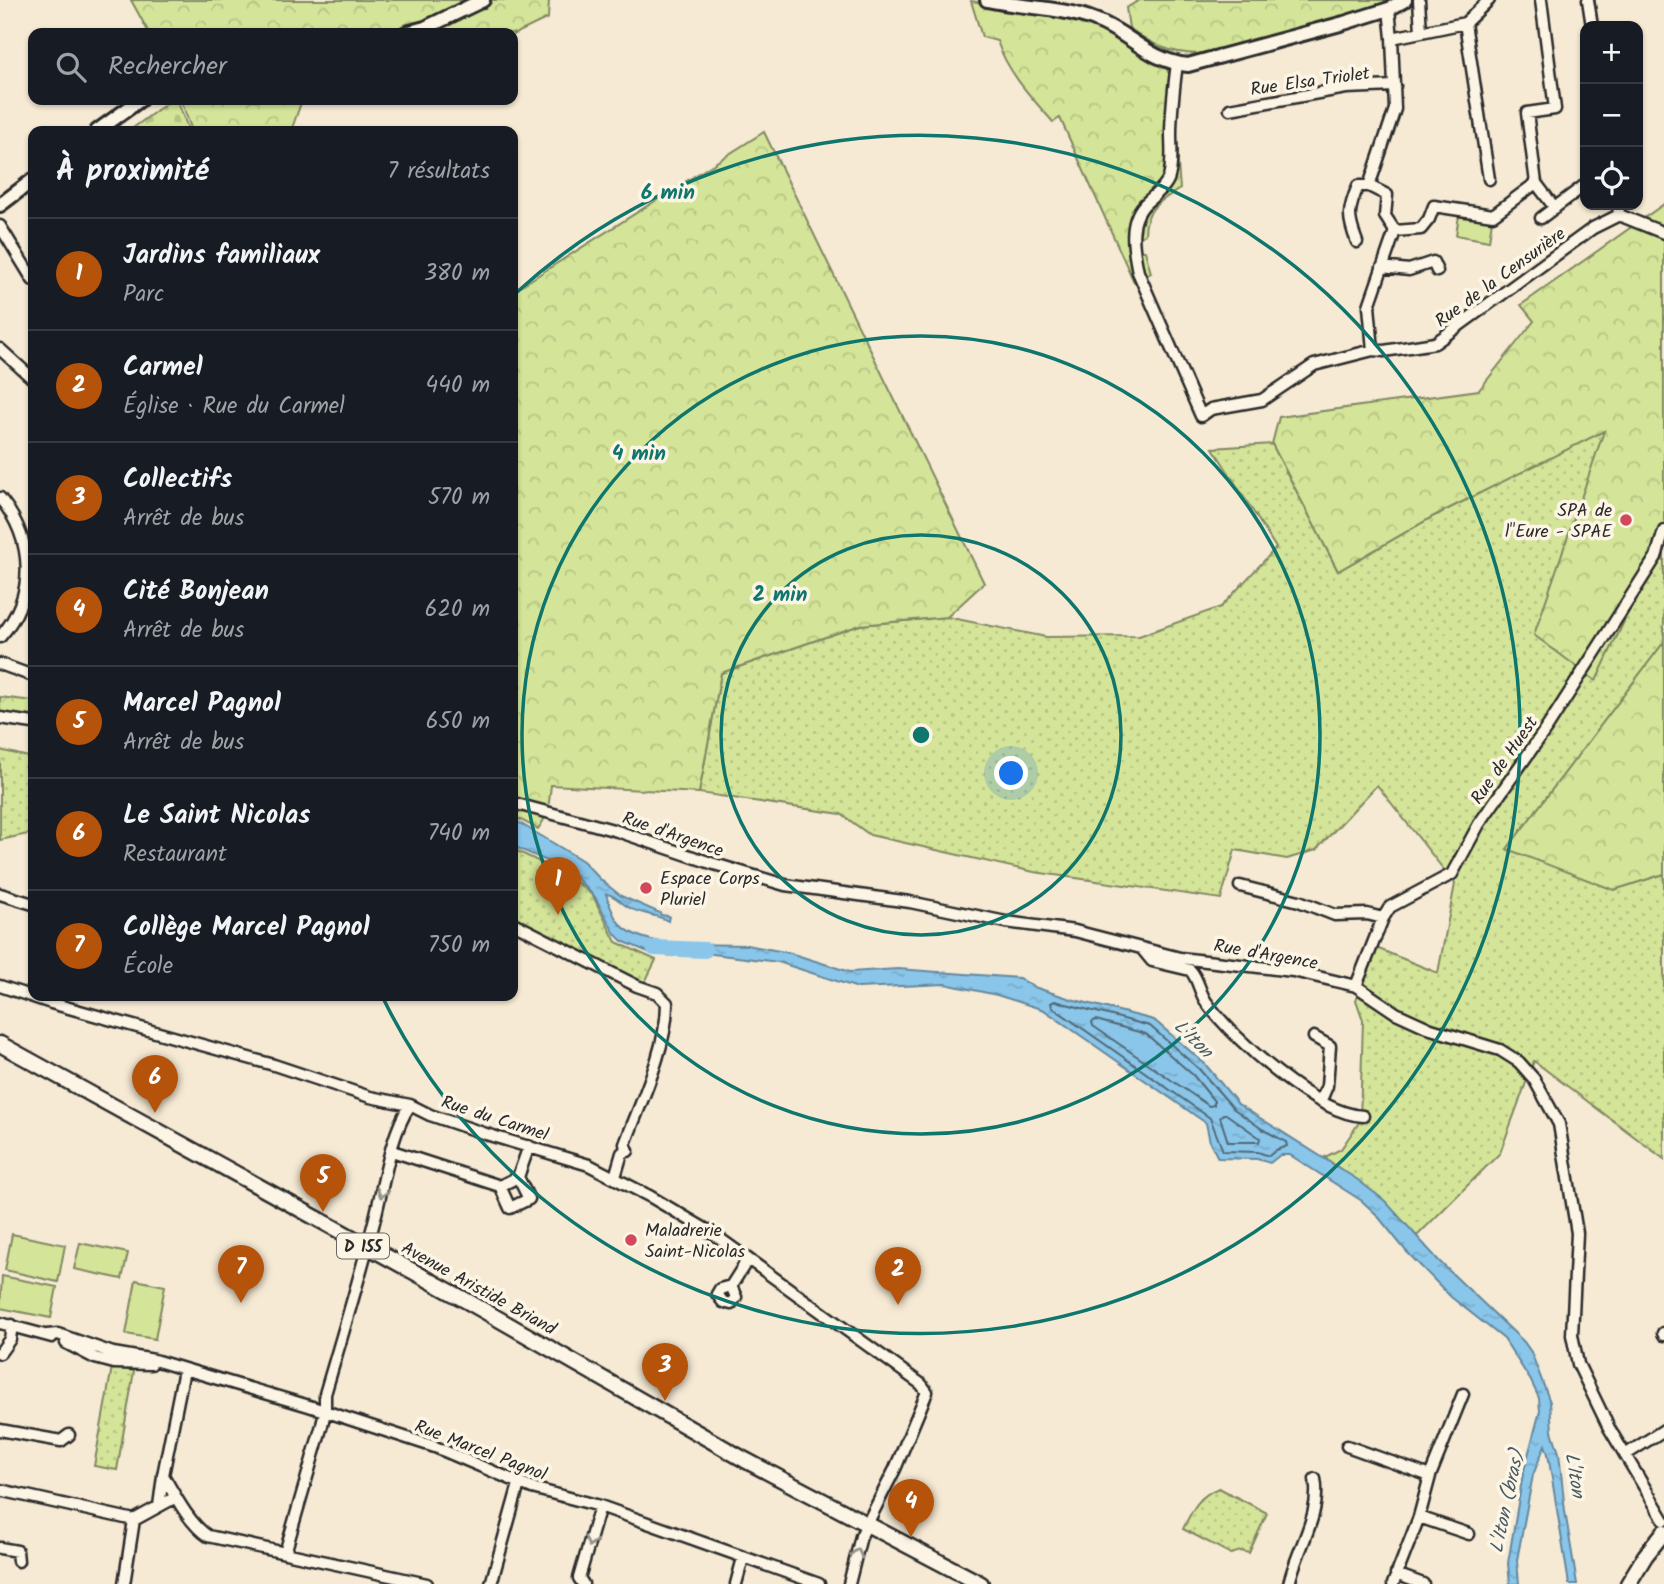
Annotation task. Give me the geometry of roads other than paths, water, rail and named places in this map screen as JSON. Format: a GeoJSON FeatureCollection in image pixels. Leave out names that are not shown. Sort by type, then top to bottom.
{"type":"FeatureCollection","features":[{"type":"Feature","properties":{"kind":"main road","name":"Avenue Aristide Briand"},"geometry":{"type":"LineString","coordinates":[[0,1044],[467,1301],[745,1460],[868,1523]]}},
{"type":"Feature","properties":{"kind":"main road","name":"D 155"},"geometry":{"type":"LineString","coordinates":[[868,1523],[981,1584]]}},
{"type":"Feature","properties":{"kind":"main road"},"geometry":{"type":"LineString","coordinates":[[1628,1584],[1664,1532]]}},
{"type":"Feature","properties":{"kind":"street"},"geometry":{"type":"LineString","coordinates":[[427,28],[483,0]]}},
{"type":"Feature","properties":{"kind":"street"},"geometry":{"type":"LineString","coordinates":[[987,0],[1091,18],[1114,28],[1148,53],[1188,65],[1389,9],[1405,0]]}},
{"type":"Feature","properties":{"kind":"street"},"geometry":{"type":"LineString","coordinates":[[1419,0],[1421,31]]}},
{"type":"Feature","properties":{"kind":"street"},"geometry":{"type":"LineString","coordinates":[[1392,38],[1465,23],[1489,0]]}},
{"type":"Feature","properties":{"kind":"street"},"geometry":{"type":"LineString","coordinates":[[1541,0],[1555,109],[1527,113],[1536,183],[1555,208]]}},
{"type":"Feature","properties":{"kind":"street"},"geometry":{"type":"LineString","coordinates":[[1588,0],[1591,21]]}},
{"type":"Feature","properties":{"kind":"street"},"geometry":{"type":"LineString","coordinates":[[1369,186],[1395,109],[1389,9]]}},
{"type":"Feature","properties":{"kind":"street"},"geometry":{"type":"LineString","coordinates":[[1465,23],[1489,179]]}},
{"type":"Feature","properties":{"kind":"street","name":"Rue de la Censurière"},"geometry":{"type":"LineString","coordinates":[[1177,63],[1172,101],[1172,163],[1168,181],[1142,205],[1135,219],[1134,255],[1138,272],[1200,416],[1211,409],[1262,400],[1314,365],[1373,350],[1384,351],[1436,343],[1619,210]]}},
{"type":"Feature","properties":{"kind":"street","name":"Rue Elsa Triolet"},"geometry":{"type":"LineString","coordinates":[[1230,109],[1320,92],[1395,86]]}},
{"type":"Feature","properties":{"kind":"street"},"geometry":{"type":"LineString","coordinates":[[104,126],[133,105]]}},
{"type":"Feature","properties":{"kind":"street"},"geometry":{"type":"LineString","coordinates":[[1395,231],[1421,229],[1434,206],[1493,215],[1536,183]]}},
{"type":"Feature","properties":{"kind":"street"},"geometry":{"type":"LineString","coordinates":[[0,205],[28,184]]}},
{"type":"Feature","properties":{"kind":"street"},"geometry":{"type":"LineString","coordinates":[[1357,242],[1349,223],[1349,209],[1358,186],[1369,186],[1387,195],[1385,216],[1395,231]]}},
{"type":"Feature","properties":{"kind":"street"},"geometry":{"type":"LineString","coordinates":[[1541,218],[1580,189]]}},
{"type":"Feature","properties":{"kind":"street"},"geometry":{"type":"LineString","coordinates":[[1619,210],[1664,233]]}},
{"type":"Feature","properties":{"kind":"street"},"geometry":{"type":"LineString","coordinates":[[0,226],[28,272]]}},
{"type":"Feature","properties":{"kind":"street"},"geometry":{"type":"LineString","coordinates":[[1373,350],[1369,306],[1395,231]]}},
{"type":"Feature","properties":{"kind":"street"},"geometry":{"type":"LineString","coordinates":[[1382,268],[1409,270],[1433,262],[1437,271]]}},
{"type":"Feature","properties":{"kind":"street"},"geometry":{"type":"LineString","coordinates":[[0,349],[28,374]]}},
{"type":"Feature","properties":{"kind":"street"},"geometry":{"type":"LineString","coordinates":[[0,498],[28,539]]}},
{"type":"Feature","properties":{"kind":"street","name":"Rue de Huest"},"geometry":{"type":"LineString","coordinates":[[1356,986],[1390,907],[1452,874],[1479,824],[1548,726],[1656,557],[1664,531]]}},
{"type":"Feature","properties":{"kind":"street"},"geometry":{"type":"LineString","coordinates":[[0,637],[22,602],[28,556]]}},
{"type":"Feature","properties":{"kind":"street"},"geometry":{"type":"LineString","coordinates":[[0,664],[28,674]]}},
{"type":"Feature","properties":{"kind":"street"},"geometry":{"type":"LineString","coordinates":[[0,718],[28,722]]}},
{"type":"Feature","properties":{"kind":"street","name":"Rue d'Argence"},"geometry":{"type":"LineString","coordinates":[[518,804],[617,831],[775,883],[910,902],[1006,922],[1076,932],[1180,958],[1293,971],[1356,986],[1395,1013],[1431,1029],[1510,1055],[1534,1079],[1554,1113],[1564,1141],[1577,1233],[1572,1335],[1578,1364],[1591,1394],[1664,1520]]}},
{"type":"Feature","properties":{"kind":"street"},"geometry":{"type":"LineString","coordinates":[[1240,886],[1299,901],[1335,915],[1367,914],[1383,918]]}},
{"type":"Feature","properties":{"kind":"street"},"geometry":{"type":"LineString","coordinates":[[0,894],[28,902]]}},
{"type":"Feature","properties":{"kind":"street"},"geometry":{"type":"LineString","coordinates":[[518,926],[637,986],[657,993],[667,1003],[667,1021],[660,1046],[625,1144],[628,1151],[622,1153],[615,1177]]}},
{"type":"Feature","properties":{"kind":"street"},"geometry":{"type":"LineString","coordinates":[[1142,950],[1152,961],[1190,970],[1209,1006],[1281,1077],[1348,1115],[1363,1116]]}},
{"type":"Feature","properties":{"kind":"street","name":"Rue du Carmel"},"geometry":{"type":"LineString","coordinates":[[0,986],[28,995]]}},
{"type":"Feature","properties":{"kind":"street","name":"Rue du Carmel"},"geometry":{"type":"LineString","coordinates":[[45,1001],[274,1065],[370,1097],[410,1105],[430,1115],[589,1165],[712,1233],[921,1384],[927,1392],[895,1469],[868,1523]]}},
{"type":"Feature","properties":{"kind":"street"},"geometry":{"type":"LineString","coordinates":[[1314,1037],[1330,1046],[1327,1086],[1321,1100]]}},
{"type":"Feature","properties":{"kind":"street"},"geometry":{"type":"LineString","coordinates":[[285,1553],[325,1412],[325,1394],[392,1151],[401,1121],[410,1105]]}},
{"type":"Feature","properties":{"kind":"street"},"geometry":{"type":"LineString","coordinates":[[392,1151],[500,1186],[518,1177],[529,1146]]}},
{"type":"Feature","properties":{"kind":"street"},"geometry":{"type":"LineString","coordinates":[[500,1186],[510,1208],[530,1199],[518,1177]]}},
{"type":"Feature","properties":{"kind":"street"},"geometry":{"type":"LineString","coordinates":[[730,1286],[748,1259]]}},
{"type":"Feature","properties":{"kind":"street","name":"Rue Marcel Pagnol"},"geometry":{"type":"LineString","coordinates":[[0,1323],[47,1335],[58,1334],[94,1348],[154,1360],[435,1447],[519,1484],[600,1506],[819,1584]]}},
{"type":"Feature","properties":{"kind":"street"},"geometry":{"type":"LineString","coordinates":[[0,1353],[10,1339],[12,1325]]}},
{"type":"Feature","properties":{"kind":"street"},"geometry":{"type":"LineString","coordinates":[[159,1506],[184,1370]]}},
{"type":"Feature","properties":{"kind":"street"},"geometry":{"type":"LineString","coordinates":[[1423,1584],[1394,1579],[1419,1517],[1430,1476],[1463,1394]]}},
{"type":"Feature","properties":{"kind":"street"},"geometry":{"type":"LineString","coordinates":[[0,1430],[61,1441],[69,1435]]}},
{"type":"Feature","properties":{"kind":"street"},"geometry":{"type":"LineString","coordinates":[[1625,1455],[1664,1430]]}},
{"type":"Feature","properties":{"kind":"street"},"geometry":{"type":"LineString","coordinates":[[1347,1446],[1430,1476]]}},
{"type":"Feature","properties":{"kind":"street"},"geometry":{"type":"LineString","coordinates":[[163,1475],[176,1497],[202,1532],[208,1536],[427,1584]]}},
{"type":"Feature","properties":{"kind":"street"},"geometry":{"type":"LineString","coordinates":[[1289,1584],[1297,1553],[1310,1523],[1317,1492],[1315,1479]]}},
{"type":"Feature","properties":{"kind":"street"},"geometry":{"type":"LineString","coordinates":[[491,1584],[519,1484]]}},
{"type":"Feature","properties":{"kind":"street"},"geometry":{"type":"LineString","coordinates":[[0,1490],[134,1520],[176,1497]]}},
{"type":"Feature","properties":{"kind":"street"},"geometry":{"type":"LineString","coordinates":[[581,1581],[600,1506]]}},
{"type":"Feature","properties":{"kind":"street"},"geometry":{"type":"LineString","coordinates":[[1419,1517],[1469,1534]]}},
{"type":"Feature","properties":{"kind":"street"},"geometry":{"type":"LineString","coordinates":[[124,1584],[134,1520]]}},
{"type":"Feature","properties":{"kind":"street"},"geometry":{"type":"LineString","coordinates":[[849,1584],[861,1536],[868,1523]]}},
{"type":"Feature","properties":{"kind":"street"},"geometry":{"type":"LineString","coordinates":[[0,1548],[17,1551],[18,1561]]}},
{"type":"Feature","properties":{"kind":"street"},"geometry":{"type":"LineString","coordinates":[[736,1584],[743,1558]]}},
{"type":"Feature","properties":{"kind":"water"},"geometry":{"type":"Polygon","coordinates":[[[518,822],[583,861],[621,896],[661,915],[669,916],[668,921],[639,912],[606,894],[613,914],[625,929],[644,938],[672,943],[674,956],[653,954],[622,941],[615,934],[595,897],[570,871],[518,848],[518,822]]]}},
{"type":"Feature","properties":{"kind":"water"},"geometry":{"type":"Polygon","coordinates":[[[685,944],[747,945],[790,953],[850,972],[898,969],[1019,978],[1034,987],[1071,999],[1154,1020],[1205,1064],[1238,1104],[1358,1180],[1385,1201],[1440,1262],[1524,1342],[1531,1352],[1550,1402],[1552,1431],[1559,1453],[1577,1584],[1569,1584],[1545,1445],[1533,1475],[1517,1560],[1519,1584],[1510,1584],[1508,1563],[1523,1474],[1540,1411],[1539,1398],[1531,1381],[1504,1339],[1451,1297],[1362,1201],[1290,1155],[1280,1155],[1270,1163],[1257,1159],[1218,1158],[1210,1142],[1206,1123],[1044,1010],[997,995],[945,984],[858,988],[778,962],[685,953],[685,944]]]}},
{"type":"Feature","properties":{"kind":"waterway","name":"L'Iton"},"geometry":{"type":"LineString","coordinates":[[654,948],[705,950]]}},
{"type":"Feature","properties":{"kind":"place","name":"SPA de l\"Eure - SPAE"},"geometry":{"type":"Point","coordinates":[1626,520]}},
{"type":"Feature","properties":{"kind":"place","name":"Espace Corps Pluriel"},"geometry":{"type":"Point","coordinates":[646,888]}},
{"type":"Feature","properties":{"kind":"place","name":"Jardins familiaux"},"geometry":{"type":"Point","coordinates":[558,915]}},
{"type":"Feature","properties":{"kind":"place","name":"Le Saint Nicolas"},"geometry":{"type":"Point","coordinates":[155,1113]}},
{"type":"Feature","properties":{"kind":"place","name":"Marcel Pagnol"},"geometry":{"type":"Point","coordinates":[323,1212]}},
{"type":"Feature","properties":{"kind":"place","name":"Maladrerie Saint-Nicolas"},"geometry":{"type":"Point","coordinates":[631,1240]}},
{"type":"Feature","properties":{"kind":"place","name":"Collège Marcel Pagnol"},"geometry":{"type":"Point","coordinates":[241,1303]}},
{"type":"Feature","properties":{"kind":"place","name":"Carmel"},"geometry":{"type":"Point","coordinates":[898,1305]}},
{"type":"Feature","properties":{"kind":"place","name":"Collectifs"},"geometry":{"type":"Point","coordinates":[665,1401]}},
{"type":"Feature","properties":{"kind":"place","name":"Cité Bonjean"},"geometry":{"type":"Point","coordinates":[911,1537]}},
{"type":"Feature","properties":{"kind":"water label","name":"L'Iton (bras)"},"geometry":{"type":"Point","coordinates":[1506,1501]}}]}
